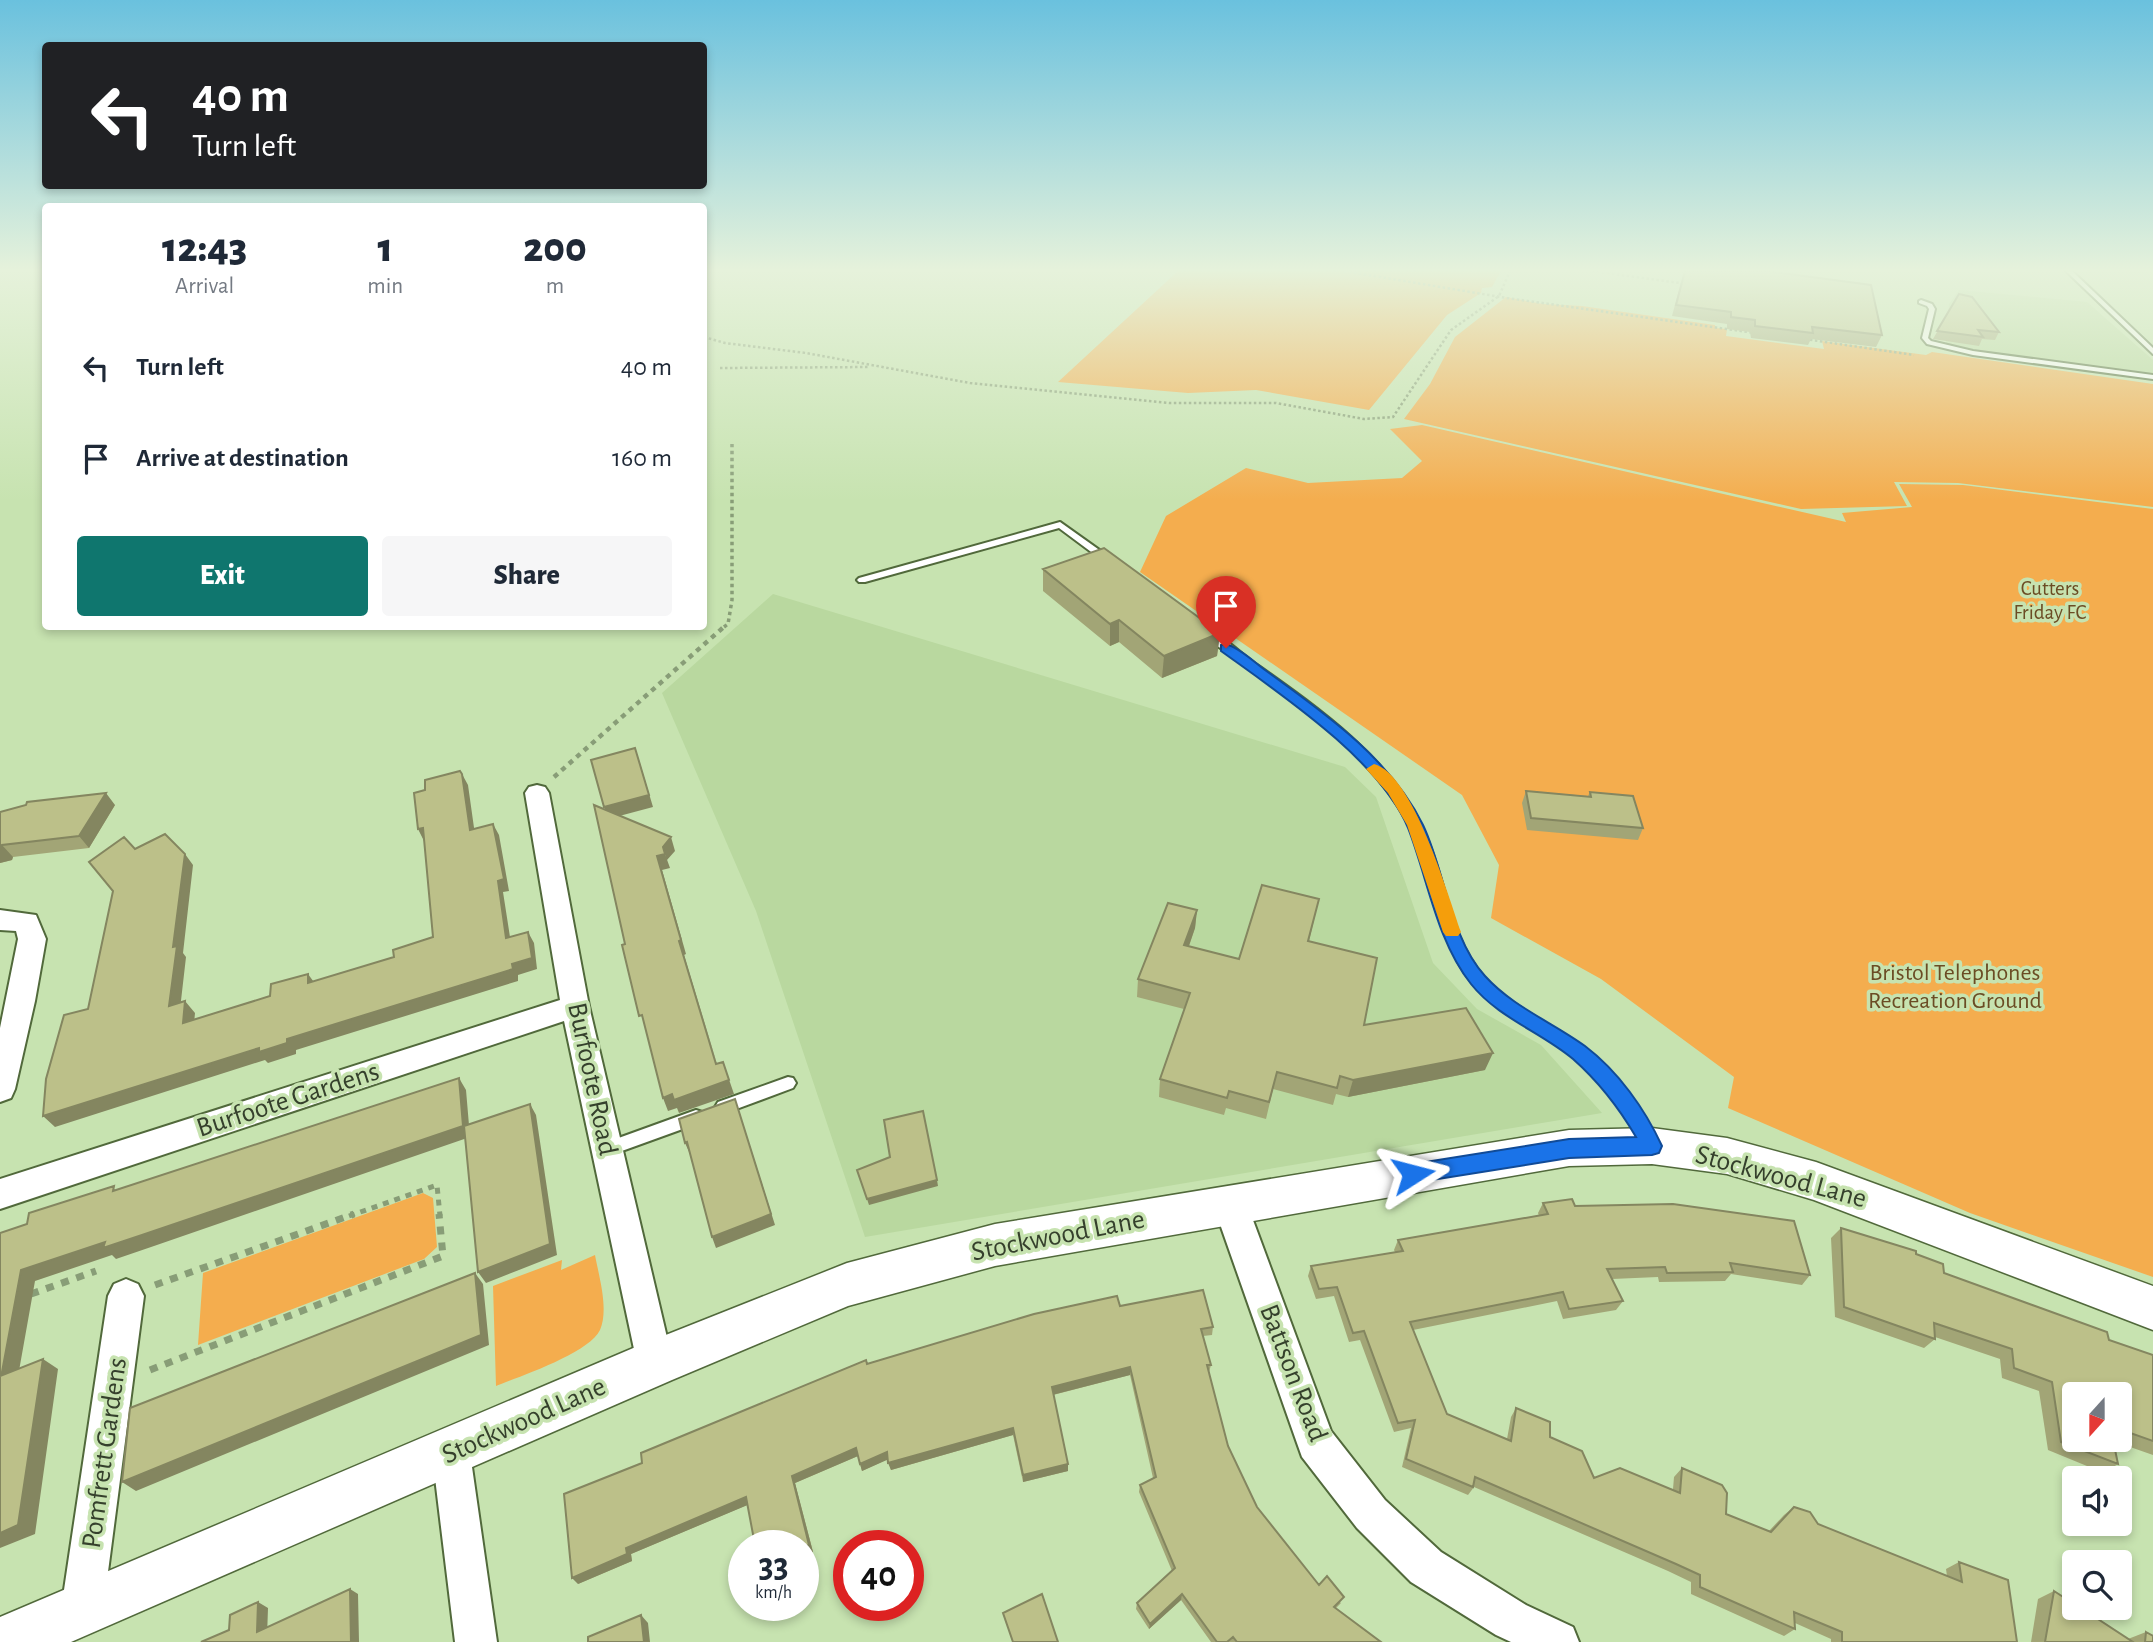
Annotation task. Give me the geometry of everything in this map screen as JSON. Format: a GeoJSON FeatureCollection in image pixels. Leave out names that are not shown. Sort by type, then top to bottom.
{"type":"FeatureCollection","features":[{"type":"Feature","properties":{"kind":"street","name":"Burfoote Road"},"geometry":{"type":"LineString","coordinates":[[537,793],[575,1006],[655,1363]]}},
{"type":"Feature","properties":{"kind":"street"},"geometry":{"type":"LineString","coordinates":[[0,920],[27,922],[32,939],[21,1001],[0,1089]]}},
{"type":"Feature","properties":{"kind":"street","name":"Burfoote Gardens"},"geometry":{"type":"LineString","coordinates":[[0,1194],[575,1006]]}},
{"type":"Feature","properties":{"kind":"street","name":"Stockwood Lane"},"geometry":{"type":"LineString","coordinates":[[7,1642],[655,1363],[847,1284],[995,1245],[1569,1148],[1652,1146],[1727,1156],[1816,1181],[2153,1308]]}},
{"type":"Feature","properties":{"kind":"street","name":"Battson Road"},"geometry":{"type":"LineString","coordinates":[[1230,1204],[1316,1443],[1371,1514],[1426,1567],[1511,1620],[1558,1642]]}},
{"type":"Feature","properties":{"kind":"street","name":"Pomfrett Gardens"},"geometry":{"type":"LineString","coordinates":[[82,1610],[127,1296]]}},
{"type":"Feature","properties":{"kind":"street"},"geometry":{"type":"LineString","coordinates":[[451,1453],[476,1642]]}},
{"type":"Feature","properties":{"kind":"lane"},"geometry":{"type":"LineString","coordinates":[[1949,348],[2153,377]]}},
{"type":"Feature","properties":{"kind":"lane"},"geometry":{"type":"LineString","coordinates":[[862,580],[1060,525],[1114,565]]}},
{"type":"Feature","properties":{"kind":"lane"},"geometry":{"type":"LineString","coordinates":[[1190,621],[1298,702],[1360,753],[1394,790],[1415,825],[1459,953],[1478,981],[1513,1011],[1579,1053],[1626,1101],[1652,1146]]}},
{"type":"Feature","properties":{"kind":"lane"},"geometry":{"type":"LineString","coordinates":[[607,1149],[788,1083]]}},
{"type":"Feature","properties":{"kind":"path"},"geometry":{"type":"LineString","coordinates":[[762,348],[970,383],[1170,403],[1276,403],[1364,419],[1386,419],[1393,417],[1439,348]]}},
{"type":"Feature","properties":{"kind":"path"},"geometry":{"type":"LineString","coordinates":[[1862,348],[1913,355]]}},
{"type":"Feature","properties":{"kind":"path"},"geometry":{"type":"LineString","coordinates":[[720,368],[885,367]]}},
{"type":"Feature","properties":{"kind":"path"},"geometry":{"type":"LineString","coordinates":[[537,793],[728,624],[732,600],[732,444]]}},
{"type":"Feature","properties":{"kind":"path"},"geometry":{"type":"LineString","coordinates":[[116,1382],[443,1256],[437,1185],[127,1296]]}},
{"type":"Feature","properties":{"kind":"path"},"geometry":{"type":"LineString","coordinates":[[24,1296],[96,1271]]}},
{"type":"Feature","properties":{"kind":"shaded area"},"geometry":{"type":"Polygon","coordinates":[[[1966,348],[2139,348],[2153,360],[2153,373],[1994,354],[1966,348]]]}},
{"type":"Feature","properties":{"kind":"shaded area"},"geometry":{"type":"Polygon","coordinates":[[[773,594],[1345,767],[1376,797],[1433,963],[1477,1009],[1541,1045],[1602,1113],[865,1237],[756,911],[662,693],[773,594]]]}},
{"type":"Feature","properties":{"kind":"green space"},"geometry":{"type":"Polygon","coordinates":[[[1095,348],[1420,348],[1369,410],[1256,390],[1188,393],[1058,382],[1095,348]]]}},
{"type":"Feature","properties":{"kind":"green space"},"geometry":{"type":"Polygon","coordinates":[[[1449,348],[1871,348],[1926,355],[1932,352],[2153,384],[2153,507],[1958,483],[1894,482],[1907,506],[1801,509],[1404,419],[1430,384],[1449,348]]]}},
{"type":"Feature","properties":{"kind":"green space"},"geometry":{"type":"Polygon","coordinates":[[[1422,425],[1846,522],[1842,513],[1912,507],[1899,484],[1963,485],[2153,509],[2153,1277],[1970,1213],[1728,1108],[1734,1077],[1601,979],[1491,918],[1499,865],[1462,795],[1140,572],[1166,516],[1246,468],[1308,483],[1402,478],[1422,461],[1390,429],[1422,425]]]}},
{"type":"Feature","properties":{"kind":"green space"},"geometry":{"type":"Polygon","coordinates":[[[423,1193],[433,1198],[437,1247],[424,1259],[198,1345],[203,1273],[423,1193]]]}},
{"type":"Feature","properties":{"kind":"green space"},"geometry":{"type":"Polygon","coordinates":[[[595,1255],[604,1313],[600,1330],[593,1339],[569,1355],[496,1386],[493,1286],[562,1260],[561,1270],[595,1255]]]}},
{"type":"Feature","properties":{"kind":"building"},"geometry":{"type":"Polygon","coordinates":[[[1104,548],[1220,633],[1164,656],[1119,620],[1110,624],[1043,569],[1104,548]]]}},
{"type":"Feature","properties":{"kind":"building"},"geometry":{"type":"Polygon","coordinates":[[[635,748],[649,795],[604,807],[591,760],[635,748]]]}},
{"type":"Feature","properties":{"kind":"building"},"geometry":{"type":"Polygon","coordinates":[[[460,771],[470,830],[493,824],[504,879],[498,881],[506,938],[528,932],[532,958],[512,964],[513,969],[287,1039],[287,1043],[259,1052],[259,1048],[43,1116],[46,1079],[64,1015],[88,1009],[113,891],[89,862],[124,837],[135,849],[165,834],[185,854],[173,947],[177,946],[169,1006],[185,1001],[183,1023],[270,996],[271,984],[308,974],[308,983],[394,957],[393,950],[433,937],[423,828],[418,829],[414,793],[425,790],[425,780],[460,771]]]}},
{"type":"Feature","properties":{"kind":"building"},"geometry":{"type":"Polygon","coordinates":[[[1526,791],[1591,797],[1590,792],[1633,796],[1643,828],[1531,818],[1526,791]]]}},
{"type":"Feature","properties":{"kind":"building"},"geometry":{"type":"Polygon","coordinates":[[[106,793],[79,836],[2,845],[0,849],[0,812],[26,805],[27,802],[106,793]]]}},
{"type":"Feature","properties":{"kind":"building"},"geometry":{"type":"Polygon","coordinates":[[[594,805],[671,837],[663,847],[665,854],[657,856],[716,1064],[723,1062],[729,1080],[674,1100],[672,1094],[663,1098],[622,945],[625,944],[594,805]]]}},
{"type":"Feature","properties":{"kind":"building"},"geometry":{"type":"Polygon","coordinates":[[[1262,885],[1319,899],[1308,941],[1377,958],[1364,1025],[1466,1008],[1493,1053],[1353,1080],[1340,1076],[1337,1088],[1277,1072],[1269,1102],[1229,1091],[1227,1098],[1160,1079],[1190,993],[1138,979],[1168,903],[1197,910],[1184,945],[1239,959],[1262,885]]]}},
{"type":"Feature","properties":{"kind":"building"},"geometry":{"type":"Polygon","coordinates":[[[459,1078],[463,1126],[103,1248],[105,1242],[21,1270],[0,1373],[0,1233],[27,1224],[29,1213],[114,1186],[113,1191],[459,1078]]]}},
{"type":"Feature","properties":{"kind":"building"},"geometry":{"type":"Polygon","coordinates":[[[735,1099],[771,1214],[712,1237],[679,1119],[735,1099]]]}},
{"type":"Feature","properties":{"kind":"building"},"geometry":{"type":"Polygon","coordinates":[[[530,1104],[550,1244],[478,1272],[464,1126],[530,1104]]]}},
{"type":"Feature","properties":{"kind":"building"},"geometry":{"type":"Polygon","coordinates":[[[923,1111],[937,1180],[867,1199],[857,1170],[890,1157],[884,1120],[923,1111]]]}},
{"type":"Feature","properties":{"kind":"building"},"geometry":{"type":"Polygon","coordinates":[[[1572,1199],[1575,1206],[1673,1204],[1794,1221],[1810,1275],[1730,1263],[1733,1272],[1667,1273],[1665,1267],[1607,1269],[1623,1301],[1569,1309],[1563,1292],[1410,1322],[1447,1414],[1511,1441],[1516,1408],[1550,1422],[1550,1437],[1582,1451],[1594,1478],[1620,1468],[1680,1493],[1682,1468],[1722,1485],[1727,1493],[1726,1514],[1771,1532],[1794,1507],[1810,1512],[1818,1524],[1962,1582],[1959,1562],[2008,1580],[2017,1642],[1842,1642],[1842,1632],[1794,1612],[1795,1629],[1700,1587],[1700,1575],[1676,1564],[1475,1477],[1473,1487],[1406,1459],[1415,1420],[1398,1423],[1364,1331],[1353,1333],[1337,1287],[1319,1289],[1311,1266],[1403,1251],[1398,1240],[1548,1214],[1543,1203],[1572,1199]]]}},
{"type":"Feature","properties":{"kind":"building"},"geometry":{"type":"Polygon","coordinates":[[[1841,1228],[1916,1251],[1916,1254],[1943,1264],[1944,1273],[2107,1332],[2109,1340],[2153,1355],[2153,1441],[2132,1434],[2132,1382],[2062,1382],[2062,1442],[2052,1382],[2014,1368],[2012,1349],[1934,1323],[1935,1339],[1844,1307],[1841,1228]]]}},
{"type":"Feature","properties":{"kind":"building"},"geometry":{"type":"Polygon","coordinates":[[[475,1273],[481,1335],[122,1482],[130,1408],[475,1273]]]}},
{"type":"Feature","properties":{"kind":"building"},"geometry":{"type":"Polygon","coordinates":[[[1203,1290],[1213,1327],[1201,1329],[1211,1365],[1207,1365],[1228,1446],[1257,1507],[1319,1585],[1327,1576],[1344,1597],[1334,1607],[1381,1642],[1237,1642],[1233,1637],[1227,1642],[1217,1642],[1182,1594],[1150,1624],[1137,1603],[1175,1568],[1140,1485],[1156,1477],[1130,1367],[1052,1387],[1068,1464],[1023,1475],[1013,1428],[888,1463],[887,1452],[860,1464],[856,1448],[792,1476],[805,1530],[752,1530],[746,1497],[626,1548],[627,1554],[572,1578],[564,1494],[642,1463],[641,1453],[866,1360],[867,1364],[1034,1314],[1117,1296],[1120,1306],[1203,1290]]]}},
{"type":"Feature","properties":{"kind":"building"},"geometry":{"type":"Polygon","coordinates":[[[43,1359],[18,1525],[0,1533],[0,1376],[43,1359]]]}},
{"type":"Feature","properties":{"kind":"building"},"geometry":{"type":"Polygon","coordinates":[[[2087,1452],[2116,1452],[2118,1464],[2087,1452]]]}},
{"type":"Feature","properties":{"kind":"building"},"geometry":{"type":"Polygon","coordinates":[[[350,1589],[351,1642],[201,1642],[229,1630],[230,1615],[258,1602],[257,1632],[350,1589]]]}},
{"type":"Feature","properties":{"kind":"building"},"geometry":{"type":"Polygon","coordinates":[[[2054,1591],[2062,1596],[2062,1620],[2099,1620],[2133,1642],[2045,1642],[2054,1591]]]}},
{"type":"Feature","properties":{"kind":"building"},"geometry":{"type":"Polygon","coordinates":[[[1042,1594],[1058,1642],[1013,1642],[1003,1613],[1042,1594]]]}},
{"type":"Feature","properties":{"kind":"building"},"geometry":{"type":"Polygon","coordinates":[[[641,1615],[644,1642],[588,1642],[588,1637],[641,1615]]]}},
{"type":"Feature","properties":{"kind":"building"},"geometry":{"type":"Polygon","coordinates":[[[2146,1632],[2153,1636],[2153,1642],[2145,1642],[2146,1632]]]}},
{"type":"Feature","properties":{"kind":"slow traffic"},"geometry":{"type":"LineString","coordinates":[[1374,769],[1394,790],[1415,825],[1452,932]]}},
{"type":"Feature","properties":{"kind":"route"},"geometry":{"type":"LineString","coordinates":[[1226,648],[1360,753],[1394,790],[1415,825],[1459,953],[1478,981],[1513,1011],[1579,1053],[1626,1101],[1652,1146],[1569,1148],[1413,1174]]}},
{"type":"Feature","properties":{"kind":"park label","name":"Cutters Friday FC"},"geometry":{"type":"Point","coordinates":[2050,600]}},
{"type":"Feature","properties":{"kind":"park label","name":"Bristol Telephones Recreation Ground"},"geometry":{"type":"Point","coordinates":[1955,987]}}]}
